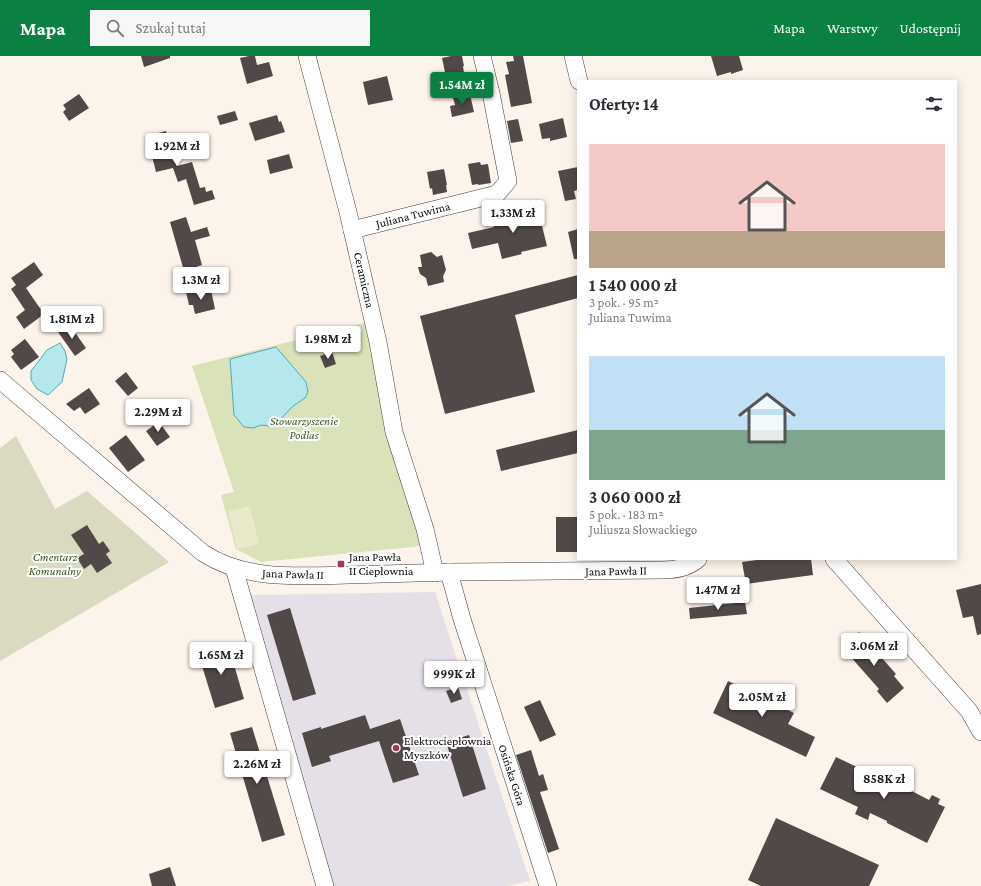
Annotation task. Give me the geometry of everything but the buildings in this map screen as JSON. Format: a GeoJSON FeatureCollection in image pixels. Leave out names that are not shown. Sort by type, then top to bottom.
{"type":"FeatureCollection","features":[{"type":"Feature","properties":{"kind":"street","name":"Ceramiczna"},"geometry":{"type":"LineString","coordinates":[[307,56],[352,230],[378,342],[394,432],[425,529],[442,573]]}},
{"type":"Feature","properties":{"kind":"street","name":"Juliana Tuwima"},"geometry":{"type":"LineString","coordinates":[[352,230],[497,194],[508,181],[491,93],[482,56]]}},
{"type":"Feature","properties":{"kind":"street"},"geometry":{"type":"LineString","coordinates":[[573,56],[579,80]]}},
{"type":"Feature","properties":{"kind":"street","name":"Jana Pawła II"},"geometry":{"type":"LineString","coordinates":[[0,380],[204,553],[212,559],[234,568],[261,574],[284,576],[676,570],[685,567],[697,560]]}},
{"type":"Feature","properties":{"kind":"street"},"geometry":{"type":"LineString","coordinates":[[835,560],[969,711],[981,732]]}},
{"type":"Feature","properties":{"kind":"street"},"geometry":{"type":"LineString","coordinates":[[234,568],[325,886]]}},
{"type":"Feature","properties":{"kind":"street","name":"Osińska Góra"},"geometry":{"type":"LineString","coordinates":[[442,573],[462,619],[548,886]]}},
{"type":"Feature","properties":{"kind":"shaded area"},"geometry":{"type":"Polygon","coordinates":[[[435,592],[530,881],[506,886],[333,886],[248,595],[435,592]]]}},
{"type":"Feature","properties":{"kind":"green space","name":"Stowarzyszenie Podlas"},"geometry":{"type":"Polygon","coordinates":[[[368,322],[421,546],[261,562],[236,549],[221,495],[234,492],[192,366],[368,322]]]}},
{"type":"Feature","properties":{"kind":"green space","name":"Cmentarz Komunalny"},"geometry":{"type":"Polygon","coordinates":[[[16,436],[55,509],[87,491],[169,562],[0,661],[0,448],[16,436]]]}},
{"type":"Feature","properties":{"kind":"green space"},"geometry":{"type":"Polygon","coordinates":[[[250,506],[259,544],[237,549],[228,511],[250,506]]]}},
{"type":"Feature","properties":{"kind":"water"},"geometry":{"type":"Polygon","coordinates":[[[60,343],[65,351],[67,359],[62,382],[48,395],[37,389],[31,380],[31,371],[47,350],[60,343]]]}},
{"type":"Feature","properties":{"kind":"water"},"geometry":{"type":"Polygon","coordinates":[[[276,347],[306,382],[308,392],[305,398],[293,406],[277,423],[270,426],[261,425],[253,428],[244,427],[234,415],[230,359],[276,347]]]}},
{"type":"Feature","properties":{"kind":"place","name":"Jana Pawła II Ciepłownia"},"geometry":{"type":"Point","coordinates":[341,564]}},
{"type":"Feature","properties":{"kind":"place","name":"Elektrociepłownia Myszków"},"geometry":{"type":"Point","coordinates":[396,748]}}]}
